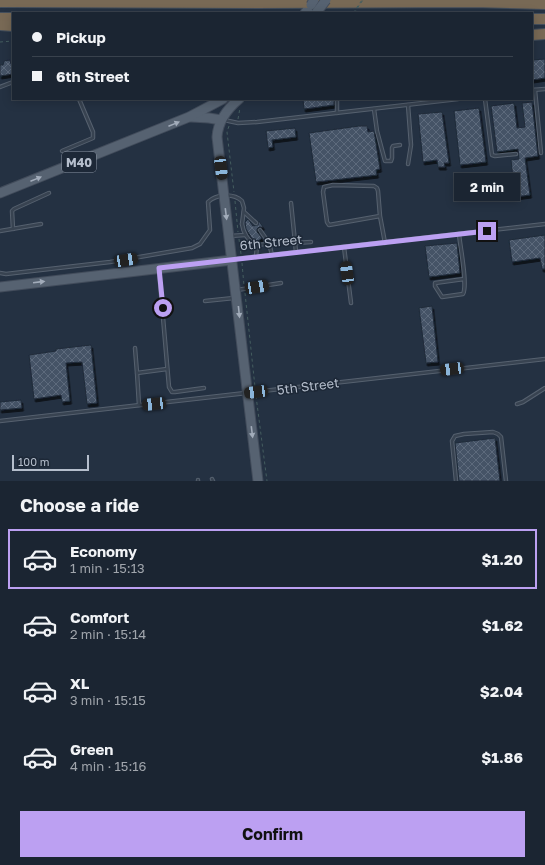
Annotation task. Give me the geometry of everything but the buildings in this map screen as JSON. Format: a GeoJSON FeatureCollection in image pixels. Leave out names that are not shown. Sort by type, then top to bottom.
{"type":"FeatureCollection","features":[{"type":"Feature","properties":{"kind":"highway"},"geometry":{"type":"LineString","coordinates":[[0,2],[16,0]]}},
{"type":"Feature","properties":{"kind":"highway"},"geometry":{"type":"LineString","coordinates":[[0,2],[474,2],[545,4]]}},
{"type":"Feature","properties":{"kind":"highway"},"geometry":{"type":"LineString","coordinates":[[0,18],[12,18]]}},
{"type":"Feature","properties":{"kind":"highway"},"geometry":{"type":"LineString","coordinates":[[533,19],[545,19]]}},
{"type":"Feature","properties":{"kind":"highway"},"geometry":{"type":"LineString","coordinates":[[0,24],[12,26]]}},
{"type":"Feature","properties":{"kind":"highway"},"geometry":{"type":"LineString","coordinates":[[533,35],[545,34]]}},
{"type":"Feature","properties":{"kind":"main road"},"geometry":{"type":"LineString","coordinates":[[306,12],[314,0]]}},
{"type":"Feature","properties":{"kind":"main road"},"geometry":{"type":"LineString","coordinates":[[317,12],[326,0]]}},
{"type":"Feature","properties":{"kind":"main road","name":"M40"},"geometry":{"type":"LineString","coordinates":[[1,194],[189,117],[221,100]]}},
{"type":"Feature","properties":{"kind":"main road"},"geometry":{"type":"LineString","coordinates":[[240,103],[225,113],[218,127],[217,137],[237,294],[258,481]]}},
{"type":"Feature","properties":{"kind":"main road"},"geometry":{"type":"LineString","coordinates":[[189,117],[221,120]]}},
{"type":"Feature","properties":{"kind":"main road","name":"6th Street"},"geometry":{"type":"LineString","coordinates":[[0,287],[232,260]]}},
{"type":"Feature","properties":{"kind":"lane"},"geometry":{"type":"LineString","coordinates":[[0,87],[12,82]]}},
{"type":"Feature","properties":{"kind":"lane"},"geometry":{"type":"LineString","coordinates":[[541,153],[533,90],[545,89]]}},
{"type":"Feature","properties":{"kind":"lane"},"geometry":{"type":"LineString","coordinates":[[62,151],[94,138],[93,132],[79,100]]}},
{"type":"Feature","properties":{"kind":"lane"},"geometry":{"type":"LineString","coordinates":[[337,100],[337,113]]}},
{"type":"Feature","properties":{"kind":"lane"},"geometry":{"type":"LineString","coordinates":[[221,120],[238,122],[265,122],[450,100]]}},
{"type":"Feature","properties":{"kind":"lane"},"geometry":{"type":"LineString","coordinates":[[485,100],[492,155],[516,154]]}},
{"type":"Feature","properties":{"kind":"lane"},"geometry":{"type":"LineString","coordinates":[[408,105],[412,145],[408,164]]}},
{"type":"Feature","properties":{"kind":"lane"},"geometry":{"type":"LineString","coordinates":[[374,109],[377,131],[385,161],[391,161],[393,146],[400,145]]}},
{"type":"Feature","properties":{"kind":"lane"},"geometry":{"type":"LineString","coordinates":[[380,216],[329,225],[327,222],[323,192],[324,187],[333,185],[374,186],[377,188],[385,243]]}},
{"type":"Feature","properties":{"kind":"lane"},"geometry":{"type":"LineString","coordinates":[[13,229],[12,211],[49,193]]}},
{"type":"Feature","properties":{"kind":"lane"},"geometry":{"type":"LineString","coordinates":[[0,273],[6,274],[110,262],[192,248],[200,244],[210,230],[208,202],[210,199],[224,196],[234,196],[241,199],[244,205],[242,224],[246,235],[254,244],[269,243]]}},
{"type":"Feature","properties":{"kind":"lane"},"geometry":{"type":"LineString","coordinates":[[291,203],[296,252]]}},
{"type":"Feature","properties":{"kind":"lane"},"geometry":{"type":"LineString","coordinates":[[244,212],[256,223]]}},
{"type":"Feature","properties":{"kind":"lane"},"geometry":{"type":"LineString","coordinates":[[0,231],[41,224]]}},
{"type":"Feature","properties":{"kind":"lane","name":"6th Street"},"geometry":{"type":"LineString","coordinates":[[232,260],[545,224]]}},
{"type":"Feature","properties":{"kind":"lane"},"geometry":{"type":"LineString","coordinates":[[260,230],[269,243],[272,255]]}},
{"type":"Feature","properties":{"kind":"lane"},"geometry":{"type":"LineString","coordinates":[[459,234],[464,279],[465,290],[463,294],[442,297],[435,286],[436,283],[464,279]]}},
{"type":"Feature","properties":{"kind":"lane"},"geometry":{"type":"LineString","coordinates":[[229,236],[246,235]]}},
{"type":"Feature","properties":{"kind":"lane"},"geometry":{"type":"LineString","coordinates":[[295,243],[311,242]]}},
{"type":"Feature","properties":{"kind":"lane"},"geometry":{"type":"LineString","coordinates":[[256,257],[257,245]]}},
{"type":"Feature","properties":{"kind":"lane"},"geometry":{"type":"LineString","coordinates":[[344,247],[351,303]]}},
{"type":"Feature","properties":{"kind":"lane"},"geometry":{"type":"LineString","coordinates":[[159,268],[169,388],[172,392],[204,388]]}},
{"type":"Feature","properties":{"kind":"lane"},"geometry":{"type":"LineString","coordinates":[[205,301],[281,283]]}},
{"type":"Feature","properties":{"kind":"lane"},"geometry":{"type":"LineString","coordinates":[[135,348],[139,405]]}},
{"type":"Feature","properties":{"kind":"lane","name":"5th Street"},"geometry":{"type":"LineString","coordinates":[[0,421],[545,359]]}},
{"type":"Feature","properties":{"kind":"lane"},"geometry":{"type":"LineString","coordinates":[[136,373],[167,369]]}},
{"type":"Feature","properties":{"kind":"lane"},"geometry":{"type":"LineString","coordinates":[[517,404],[523,402],[545,388]]}},
{"type":"Feature","properties":{"kind":"lane"},"geometry":{"type":"LineString","coordinates":[[456,481],[452,441],[455,436],[493,432],[501,437],[506,481]]}},
{"type":"Feature","properties":{"kind":"path"},"geometry":{"type":"LineString","coordinates":[[354,12],[362,0]]}},
{"type":"Feature","properties":{"kind":"path"},"geometry":{"type":"LineString","coordinates":[[0,42],[12,41]]}},
{"type":"Feature","properties":{"kind":"path"},"geometry":{"type":"LineString","coordinates":[[238,122],[240,103]]}},
{"type":"Feature","properties":{"kind":"route"},"geometry":{"type":"LineString","coordinates":[[163,308],[159,268],[487,231]]}}]}
